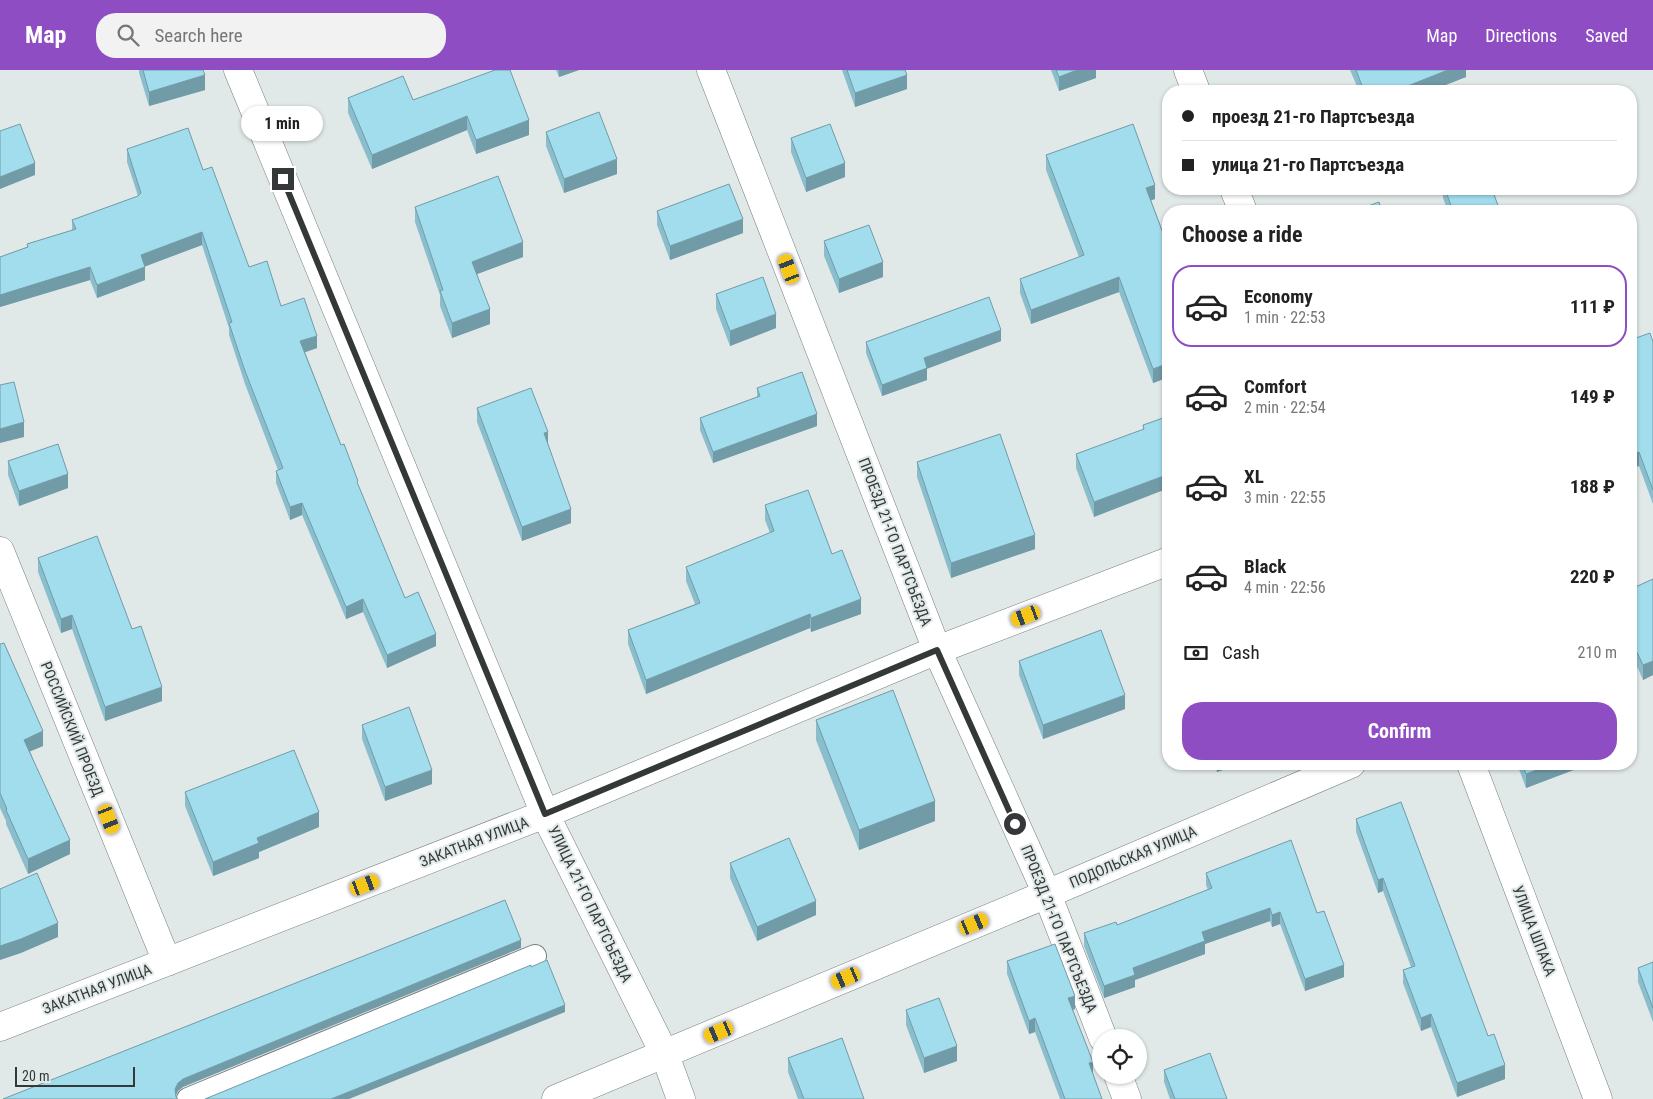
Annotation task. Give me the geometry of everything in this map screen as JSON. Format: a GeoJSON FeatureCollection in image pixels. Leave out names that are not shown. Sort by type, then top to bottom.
{"type":"FeatureCollection","features":[{"type":"Feature","properties":{"kind":"street","name":"УЛИЦА 21-ГО ПАРТСЪЕЗДА"},"geometry":{"type":"LineString","coordinates":[[238,70],[545,814],[665,1055],[681,1099]]}},
{"type":"Feature","properties":{"kind":"street","name":"ПРОЕЗД 21-ГО ПАРТСЪЕЗДА"},"geometry":{"type":"LineString","coordinates":[[711,70],[937,650],[1047,894],[1100,1029]]}},
{"type":"Feature","properties":{"kind":"street"},"geometry":{"type":"LineString","coordinates":[[1188,70],[1194,85]]}},
{"type":"Feature","properties":{"kind":"street","name":"РОССИЙСКИЙ ПРОЕЗД"},"geometry":{"type":"LineString","coordinates":[[0,551],[167,962]]}},
{"type":"Feature","properties":{"kind":"street","name":"ЗАКАТНАЯ УЛИЦА"},"geometry":{"type":"LineString","coordinates":[[0,1027],[545,814],[937,650],[1162,564]]}},
{"type":"Feature","properties":{"kind":"street","name":"ПОДОЛЬСКАЯ УЛИЦА"},"geometry":{"type":"LineString","coordinates":[[556,1099],[1047,894],[1336,770]]}},
{"type":"Feature","properties":{"kind":"street","name":"УЛИЦА ШПАКА"},"geometry":{"type":"LineString","coordinates":[[1473,770],[1598,1099]]}},
{"type":"Feature","properties":{"kind":"street"},"geometry":{"type":"LineString","coordinates":[[1121,1084],[1127,1099]]}},
{"type":"Feature","properties":{"kind":"lane"},"geometry":{"type":"LineString","coordinates":[[188,1099],[535,956]]}},
{"type":"Feature","properties":{"kind":"building"},"geometry":{"type":"Polygon","coordinates":[[[143,70],[203,70],[205,75],[149,92],[143,70]]]}},
{"type":"Feature","properties":{"kind":"building"},"geometry":{"type":"Polygon","coordinates":[[[495,70],[510,70],[529,120],[476,140],[467,116],[372,155],[348,98],[403,76],[413,100],[495,70]]]}},
{"type":"Feature","properties":{"kind":"building"},"geometry":{"type":"Polygon","coordinates":[[[847,70],[905,70],[907,75],[855,93],[847,70]]]}},
{"type":"Feature","properties":{"kind":"building"},"geometry":{"type":"Polygon","coordinates":[[[1056,70],[1077,70],[1059,77],[1056,70]]]}},
{"type":"Feature","properties":{"kind":"building"},"geometry":{"type":"Polygon","coordinates":[[[1356,70],[1448,70],[1410,85],[1362,85],[1356,70]]]}},
{"type":"Feature","properties":{"kind":"building"},"geometry":{"type":"Polygon","coordinates":[[[599,112],[617,159],[564,179],[546,132],[599,112]]]}},
{"type":"Feature","properties":{"kind":"building"},"geometry":{"type":"Polygon","coordinates":[[[20,124],[35,163],[0,177],[0,131],[20,124]]]}},
{"type":"Feature","properties":{"kind":"building"},"geometry":{"type":"Polygon","coordinates":[[[830,124],[845,163],[806,178],[791,138],[830,124]]]}},
{"type":"Feature","properties":{"kind":"building"},"geometry":{"type":"Polygon","coordinates":[[[1133,124],[1155,185],[1146,188],[1162,230],[1162,366],[1153,369],[1119,277],[1031,310],[1020,279],[1084,255],[1046,155],[1133,124]]]}},
{"type":"Feature","properties":{"kind":"building"},"geometry":{"type":"Polygon","coordinates":[[[188,128],[203,170],[212,167],[249,267],[267,261],[281,306],[304,298],[317,336],[300,341],[341,445],[344,444],[357,482],[405,598],[418,592],[436,634],[387,655],[363,599],[346,607],[302,503],[290,507],[276,471],[283,468],[245,371],[229,323],[232,322],[202,232],[141,255],[145,267],[97,285],[90,267],[0,295],[0,257],[28,247],[27,244],[76,229],[72,220],[138,196],[141,193],[127,149],[188,128]]]}},
{"type":"Feature","properties":{"kind":"building"},"geometry":{"type":"Polygon","coordinates":[[[498,176],[523,242],[472,262],[490,309],[452,323],[440,291],[443,290],[415,207],[498,176]]]}},
{"type":"Feature","properties":{"kind":"building"},"geometry":{"type":"Polygon","coordinates":[[[729,184],[743,219],[670,246],[657,211],[729,184]]]}},
{"type":"Feature","properties":{"kind":"building"},"geometry":{"type":"Polygon","coordinates":[[[1447,195],[1494,195],[1498,205],[1451,205],[1447,195]]]}},
{"type":"Feature","properties":{"kind":"building"},"geometry":{"type":"Polygon","coordinates":[[[869,225],[883,262],[839,279],[824,241],[869,225]]]}},
{"type":"Feature","properties":{"kind":"building"},"geometry":{"type":"Polygon","coordinates":[[[763,277],[776,314],[730,331],[716,294],[763,277]]]}},
{"type":"Feature","properties":{"kind":"building"},"geometry":{"type":"Polygon","coordinates":[[[989,297],[1001,330],[924,358],[927,368],[882,385],[866,342],[989,297]]]}},
{"type":"Feature","properties":{"kind":"building"},"geometry":{"type":"Polygon","coordinates":[[[1650,333],[1653,342],[1653,490],[1639,452],[1637,453],[1637,338],[1650,333]]]}},
{"type":"Feature","properties":{"kind":"building"},"geometry":{"type":"Polygon","coordinates":[[[802,372],[817,414],[713,452],[700,418],[760,396],[757,388],[802,372]]]}},
{"type":"Feature","properties":{"kind":"building"},"geometry":{"type":"Polygon","coordinates":[[[14,382],[24,422],[0,429],[0,385],[14,382]]]}},
{"type":"Feature","properties":{"kind":"building"},"geometry":{"type":"Polygon","coordinates":[[[531,388],[548,432],[544,433],[571,509],[522,527],[477,408],[531,388]]]}},
{"type":"Feature","properties":{"kind":"building"},"geometry":{"type":"Polygon","coordinates":[[[1162,418],[1162,477],[1094,502],[1076,454],[1144,429],[1143,425],[1162,418]]]}},
{"type":"Feature","properties":{"kind":"building"},"geometry":{"type":"Polygon","coordinates":[[[1000,434],[1035,535],[951,563],[917,462],[1000,434]]]}},
{"type":"Feature","properties":{"kind":"building"},"geometry":{"type":"Polygon","coordinates":[[[58,444],[68,474],[19,491],[8,461],[58,444]]]}},
{"type":"Feature","properties":{"kind":"building"},"geometry":{"type":"Polygon","coordinates":[[[808,490],[832,554],[842,550],[861,599],[811,618],[810,614],[646,680],[628,630],[700,603],[686,567],[774,531],[765,505],[808,490]]]}},
{"type":"Feature","properties":{"kind":"building"},"geometry":{"type":"Polygon","coordinates":[[[97,536],[132,629],[141,626],[162,687],[105,707],[72,615],[61,619],[38,558],[97,536]]]}},
{"type":"Feature","properties":{"kind":"building"},"geometry":{"type":"Polygon","coordinates":[[[1653,579],[1653,661],[1643,665],[1637,652],[1637,586],[1653,579]]]}},
{"type":"Feature","properties":{"kind":"building"},"geometry":{"type":"Polygon","coordinates":[[[1101,630],[1125,695],[1043,725],[1019,661],[1101,630]]]}},
{"type":"Feature","properties":{"kind":"building"},"geometry":{"type":"Polygon","coordinates":[[[4,643],[43,731],[24,740],[70,840],[28,859],[0,793],[0,644],[4,643]]]}},
{"type":"Feature","properties":{"kind":"building"},"geometry":{"type":"Polygon","coordinates":[[[893,690],[935,801],[859,830],[816,720],[893,690]]]}},
{"type":"Feature","properties":{"kind":"building"},"geometry":{"type":"Polygon","coordinates":[[[409,707],[432,770],[385,787],[362,725],[409,707]]]}},
{"type":"Feature","properties":{"kind":"building"},"geometry":{"type":"Polygon","coordinates":[[[294,750],[319,812],[257,838],[259,843],[213,862],[185,792],[294,750]]]}},
{"type":"Feature","properties":{"kind":"building"},"geometry":{"type":"Polygon","coordinates":[[[1524,770],[1537,770],[1526,774],[1524,770]]]}},
{"type":"Feature","properties":{"kind":"building"},"geometry":{"type":"Polygon","coordinates":[[[1401,802],[1488,1036],[1494,1034],[1505,1065],[1457,1083],[1431,1014],[1421,1018],[1403,970],[1415,966],[1383,878],[1378,880],[1356,819],[1401,802]]]}},
{"type":"Feature","properties":{"kind":"building"},"geometry":{"type":"Polygon","coordinates":[[[789,838],[816,901],[757,927],[730,863],[789,838]]]}},
{"type":"Feature","properties":{"kind":"building"},"geometry":{"type":"Polygon","coordinates":[[[1291,840],[1317,913],[1324,911],[1344,965],[1305,979],[1280,912],[1272,915],[1270,908],[1202,932],[1205,941],[1133,968],[1135,975],[1104,986],[1084,933],[1116,922],[1117,925],[1212,888],[1206,873],[1291,840]]]}},
{"type":"Feature","properties":{"kind":"building"},"geometry":{"type":"Polygon","coordinates":[[[37,873],[58,923],[0,946],[0,889],[37,873]]]}},
{"type":"Feature","properties":{"kind":"building"},"geometry":{"type":"Polygon","coordinates":[[[505,900],[521,940],[183,1079],[175,1089],[178,1099],[3,1099],[505,900]]]}},
{"type":"Feature","properties":{"kind":"building"},"geometry":{"type":"Polygon","coordinates":[[[1055,944],[1075,996],[1068,998],[1092,1059],[1092,1062],[1089,1063],[1092,1071],[1092,1084],[1097,1084],[1102,1099],[1065,1099],[1035,1018],[1029,1021],[1007,961],[1055,944]]]}},
{"type":"Feature","properties":{"kind":"building"},"geometry":{"type":"Polygon","coordinates":[[[547,960],[565,1005],[331,1099],[205,1099],[531,965],[531,967],[547,960]]]}},
{"type":"Feature","properties":{"kind":"building"},"geometry":{"type":"Polygon","coordinates":[[[1653,962],[1653,1008],[1638,968],[1653,962]]]}},
{"type":"Feature","properties":{"kind":"building"},"geometry":{"type":"Polygon","coordinates":[[[939,998],[957,1046],[924,1058],[906,1010],[939,998]]]}},
{"type":"Feature","properties":{"kind":"building"},"geometry":{"type":"Polygon","coordinates":[[[842,1038],[864,1099],[804,1099],[788,1058],[842,1038]]]}},
{"type":"Feature","properties":{"kind":"building"},"geometry":{"type":"Polygon","coordinates":[[[1210,1053],[1227,1099],[1175,1099],[1164,1070],[1210,1053]]]}},
{"type":"Feature","properties":{"kind":"route"},"geometry":{"type":"LineString","coordinates":[[283,179],[545,814],[937,650],[1015,824]]}}]}
